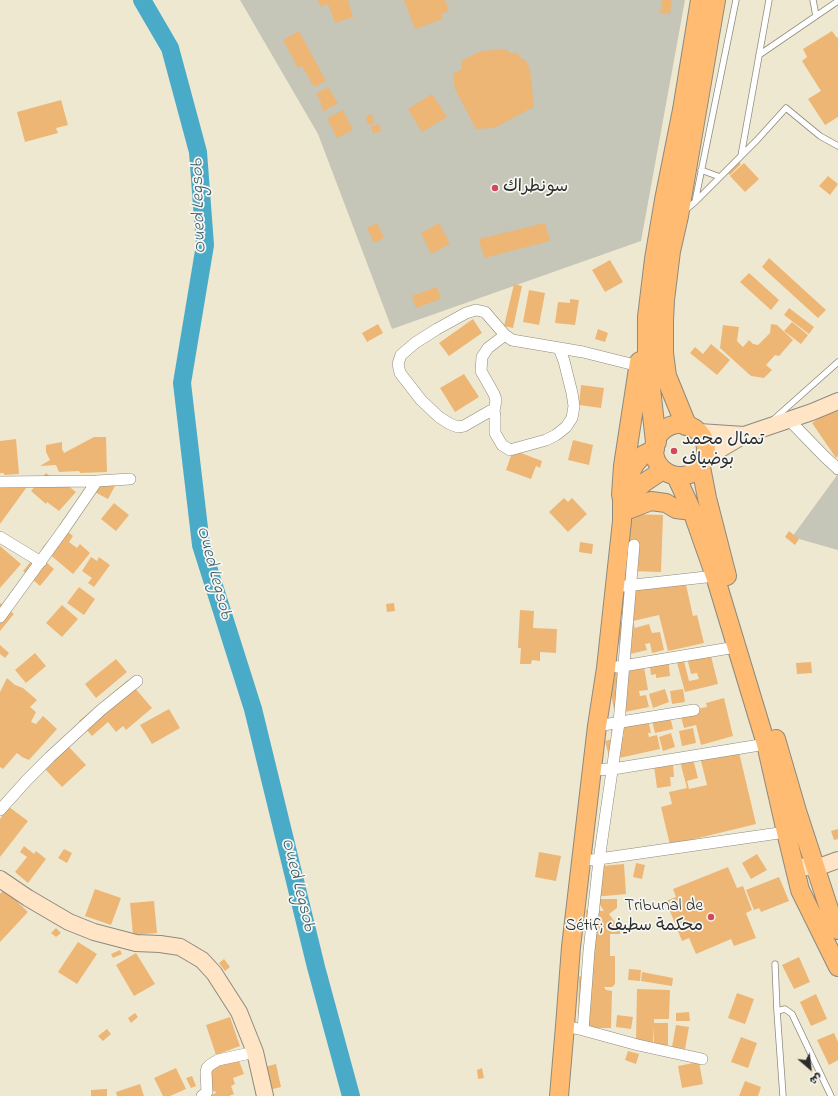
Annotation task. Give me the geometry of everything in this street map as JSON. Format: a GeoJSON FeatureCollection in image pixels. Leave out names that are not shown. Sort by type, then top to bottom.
{"type":"FeatureCollection","features":[{"type":"Feature","properties":{"kind":"highway"},"geometry":{"type":"LineString","coordinates":[[623,509],[624,466],[648,317],[663,207],[683,110],[700,0]]}},
{"type":"Feature","properties":{"kind":"highway"},"geometry":{"type":"LineString","coordinates":[[693,429],[666,376],[663,321],[664,300],[670,251],[678,216],[715,0]]}},
{"type":"Feature","properties":{"kind":"highway"},"geometry":{"type":"LineString","coordinates":[[648,317],[648,370],[655,445]]}},
{"type":"Feature","properties":{"kind":"main road"},"geometry":{"type":"LineString","coordinates":[[623,509],[631,494],[645,482],[670,473],[690,474],[717,451],[744,435],[812,412],[838,401]]}},
{"type":"Feature","properties":{"kind":"main road"},"geometry":{"type":"LineString","coordinates":[[559,1096],[574,1028],[571,947],[596,726],[615,668],[623,586],[623,509],[629,476],[635,464],[655,445],[660,435],[671,426],[744,435]]}},
{"type":"Feature","properties":{"kind":"main road"},"geometry":{"type":"LineString","coordinates":[[693,429],[704,439],[706,446],[706,454],[702,464],[719,548],[742,630],[816,868],[832,918],[838,930]]}},
{"type":"Feature","properties":{"kind":"main road"},"geometry":{"type":"LineString","coordinates":[[655,445],[655,457],[658,464],[670,473],[692,511],[715,576],[766,744],[800,890],[838,967]]}},
{"type":"Feature","properties":{"kind":"main road"},"geometry":{"type":"LineString","coordinates":[[623,509],[651,501],[666,503],[676,509],[692,511]]}},
{"type":"Feature","properties":{"kind":"main road"},"geometry":{"type":"LineString","coordinates":[[794,866],[816,868],[838,860]]}},
{"type":"Feature","properties":{"kind":"main road"},"geometry":{"type":"LineString","coordinates":[[0,879],[28,898],[69,922],[94,932],[136,943],[180,947],[202,960],[214,973],[239,1012],[255,1052],[265,1096]]}},
{"type":"Feature","properties":{"kind":"street"},"geometry":{"type":"LineString","coordinates":[[494,411],[490,411],[464,426],[458,427],[450,424],[439,417],[421,400],[400,373],[398,364],[401,355],[404,351],[437,329],[466,313],[476,310],[485,312],[505,335],[512,340],[583,352],[639,366]]}},
{"type":"Feature","properties":{"kind":"street"},"geometry":{"type":"LineString","coordinates":[[505,335],[488,348],[482,357],[481,371],[496,400],[494,411],[495,432],[502,445],[510,450],[546,440],[556,435],[566,427],[572,418],[574,406],[569,378],[559,348]]}},
{"type":"Feature","properties":{"kind":"street"},"geometry":{"type":"LineString","coordinates":[[789,420],[838,469]]}},
{"type":"Feature","properties":{"kind":"street"},"geometry":{"type":"LineString","coordinates":[[0,482],[96,481],[130,479]]}},
{"type":"Feature","properties":{"kind":"street"},"geometry":{"type":"LineString","coordinates":[[0,617],[41,562],[96,481]]}},
{"type":"Feature","properties":{"kind":"street"},"geometry":{"type":"LineString","coordinates":[[0,537],[41,562]]}},
{"type":"Feature","properties":{"kind":"street"},"geometry":{"type":"LineString","coordinates":[[634,545],[623,586],[715,576]]}},
{"type":"Feature","properties":{"kind":"street"},"geometry":{"type":"LineString","coordinates":[[702,1059],[638,1045],[574,1028],[589,951],[599,860],[619,723],[615,668],[736,647]]}},
{"type":"Feature","properties":{"kind":"street"},"geometry":{"type":"LineString","coordinates":[[0,810],[50,757],[101,710],[137,681]]}},
{"type":"Feature","properties":{"kind":"street"},"geometry":{"type":"LineString","coordinates":[[596,726],[694,710]]}},
{"type":"Feature","properties":{"kind":"street"},"geometry":{"type":"LineString","coordinates":[[591,770],[613,769],[766,744]]}},
{"type":"Feature","properties":{"kind":"street"},"geometry":{"type":"LineString","coordinates":[[580,860],[599,860],[786,832]]}},
{"type":"Feature","properties":{"kind":"street"},"geometry":{"type":"LineString","coordinates":[[571,947],[589,951]]}},
{"type":"Feature","properties":{"kind":"street"},"geometry":{"type":"LineString","coordinates":[[202,1096],[207,1092],[206,1072],[210,1065],[218,1060],[255,1052]]}},
{"type":"Feature","properties":{"kind":"lane"},"geometry":{"type":"LineString","coordinates":[[695,202],[736,0]]}},
{"type":"Feature","properties":{"kind":"lane"},"geometry":{"type":"LineString","coordinates":[[741,156],[769,0]]}},
{"type":"Feature","properties":{"kind":"lane"},"geometry":{"type":"LineString","coordinates":[[813,0],[816,16]]}},
{"type":"Feature","properties":{"kind":"lane"},"geometry":{"type":"LineString","coordinates":[[760,55],[838,1]]}},
{"type":"Feature","properties":{"kind":"lane"},"geometry":{"type":"LineString","coordinates":[[678,216],[695,202],[786,108],[820,136],[838,146]]}},
{"type":"Feature","properties":{"kind":"lane"},"geometry":{"type":"LineString","coordinates":[[701,170],[720,177]]}},
{"type":"Feature","properties":{"kind":"lane"},"geometry":{"type":"LineString","coordinates":[[763,429],[838,362]]}},
{"type":"Feature","properties":{"kind":"lane"},"geometry":{"type":"LineString","coordinates":[[775,964],[783,1096]]}},
{"type":"Feature","properties":{"kind":"lane"},"geometry":{"type":"LineString","coordinates":[[777,1011],[785,1009],[792,1014],[831,1096]]}},
{"type":"Feature","properties":{"kind":"shaded area","name":"سونطراك"},"geometry":{"type":"Polygon","coordinates":[[[240,0],[685,0],[641,241],[392,329],[318,134],[240,0]]]}},
{"type":"Feature","properties":{"kind":"shaded area"},"geometry":{"type":"Polygon","coordinates":[[[838,474],[838,550],[792,537],[838,474]]]}},
{"type":"Feature","properties":{"kind":"building"},"geometry":{"type":"Polygon","coordinates":[[[318,0],[348,0],[353,17],[335,23],[328,4],[321,7],[318,0]]]}},
{"type":"Feature","properties":{"kind":"building"},"geometry":{"type":"Polygon","coordinates":[[[404,0],[445,0],[449,11],[441,14],[443,19],[415,29],[404,0]]]}},
{"type":"Feature","properties":{"kind":"building"},"geometry":{"type":"Polygon","coordinates":[[[662,0],[672,0],[670,14],[660,13],[662,0]]]}},
{"type":"Feature","properties":{"kind":"building"},"geometry":{"type":"Polygon","coordinates":[[[299,31],[326,81],[314,87],[302,66],[298,68],[283,40],[299,31]]]}},
{"type":"Feature","properties":{"kind":"building"},"geometry":{"type":"Polygon","coordinates":[[[832,31],[837,38],[838,37],[838,117],[825,125],[808,99],[821,91],[802,61],[807,57],[803,49],[832,31]]]}},
{"type":"Feature","properties":{"kind":"building"},"geometry":{"type":"Polygon","coordinates":[[[507,49],[510,53],[518,53],[521,59],[525,59],[530,69],[534,107],[494,128],[476,129],[455,89],[453,74],[462,69],[461,61],[481,51],[507,49]]]}},
{"type":"Feature","properties":{"kind":"building"},"geometry":{"type":"Polygon","coordinates":[[[328,87],[338,103],[324,111],[316,94],[328,87]]]}},
{"type":"Feature","properties":{"kind":"building"},"geometry":{"type":"Polygon","coordinates":[[[432,94],[447,117],[422,132],[408,109],[432,94]]]}},
{"type":"Feature","properties":{"kind":"building"},"geometry":{"type":"Polygon","coordinates":[[[61,100],[68,125],[56,128],[58,133],[25,142],[17,112],[61,100]]]}},
{"type":"Feature","properties":{"kind":"building"},"geometry":{"type":"Polygon","coordinates":[[[343,110],[353,130],[337,138],[327,118],[343,110]]]}},
{"type":"Feature","properties":{"kind":"building"},"geometry":{"type":"Polygon","coordinates":[[[372,114],[374,123],[368,125],[366,116],[372,114]]]}},
{"type":"Feature","properties":{"kind":"building"},"geometry":{"type":"Polygon","coordinates":[[[379,124],[381,131],[373,134],[371,126],[379,124]]]}},
{"type":"Feature","properties":{"kind":"building"},"geometry":{"type":"Polygon","coordinates":[[[738,161],[741,164],[730,175],[727,172],[738,161]]]}},
{"type":"Feature","properties":{"kind":"building"},"geometry":{"type":"Polygon","coordinates":[[[744,163],[759,179],[745,192],[730,176],[744,163]]]}},
{"type":"Feature","properties":{"kind":"building"},"geometry":{"type":"Polygon","coordinates":[[[828,176],[838,184],[830,195],[819,186],[828,176]]]}},
{"type":"Feature","properties":{"kind":"building"},"geometry":{"type":"Polygon","coordinates":[[[377,223],[384,238],[374,243],[367,228],[377,223]]]}},
{"type":"Feature","properties":{"kind":"building"},"geometry":{"type":"Polygon","coordinates":[[[439,223],[450,244],[431,254],[421,233],[439,223]]]}},
{"type":"Feature","properties":{"kind":"building"},"geometry":{"type":"Polygon","coordinates":[[[545,223],[550,241],[484,258],[479,239],[545,223]]]}},
{"type":"Feature","properties":{"kind":"building"},"geometry":{"type":"Polygon","coordinates":[[[769,258],[826,310],[818,318],[762,267],[769,258]]]}},
{"type":"Feature","properties":{"kind":"building"},"geometry":{"type":"Polygon","coordinates":[[[610,260],[623,282],[605,292],[592,270],[610,260]]]}},
{"type":"Feature","properties":{"kind":"building"},"geometry":{"type":"Polygon","coordinates":[[[749,273],[779,300],[771,310],[740,282],[749,273]]]}},
{"type":"Feature","properties":{"kind":"building"},"geometry":{"type":"Polygon","coordinates":[[[514,284],[522,286],[513,328],[504,326],[514,284]]]}},
{"type":"Feature","properties":{"kind":"building"},"geometry":{"type":"Polygon","coordinates":[[[437,287],[441,299],[416,308],[412,296],[437,287]]]}},
{"type":"Feature","properties":{"kind":"building"},"geometry":{"type":"Polygon","coordinates":[[[529,290],[545,293],[539,325],[523,322],[529,290]]]}},
{"type":"Feature","properties":{"kind":"building"},"geometry":{"type":"Polygon","coordinates":[[[570,299],[579,300],[575,325],[555,323],[558,302],[570,303],[570,299]]]}},
{"type":"Feature","properties":{"kind":"building"},"geometry":{"type":"Polygon","coordinates":[[[789,308],[814,327],[809,334],[784,315],[789,308]]]}},
{"type":"Feature","properties":{"kind":"building"},"geometry":{"type":"Polygon","coordinates":[[[473,319],[482,333],[449,356],[439,343],[473,319]]]}},
{"type":"Feature","properties":{"kind":"building"},"geometry":{"type":"Polygon","coordinates":[[[792,322],[808,335],[801,344],[784,331],[792,322]]]}},
{"type":"Feature","properties":{"kind":"building"},"geometry":{"type":"Polygon","coordinates":[[[378,324],[383,333],[367,342],[362,333],[378,324]]]}},
{"type":"Feature","properties":{"kind":"building"},"geometry":{"type":"Polygon","coordinates":[[[771,324],[777,325],[793,340],[779,356],[775,355],[766,365],[772,370],[764,378],[751,376],[720,348],[723,325],[739,327],[737,341],[743,347],[749,340],[753,344],[758,345],[770,333],[771,324]]]}},
{"type":"Feature","properties":{"kind":"building"},"geometry":{"type":"Polygon","coordinates":[[[598,329],[608,333],[605,342],[595,339],[598,329]]]}},
{"type":"Feature","properties":{"kind":"building"},"geometry":{"type":"Polygon","coordinates":[[[711,344],[730,360],[717,375],[690,353],[695,347],[703,354],[711,344]]]}},
{"type":"Feature","properties":{"kind":"building"},"geometry":{"type":"Polygon","coordinates":[[[464,374],[479,397],[455,412],[440,388],[464,374]]]}},
{"type":"Feature","properties":{"kind":"building"},"geometry":{"type":"Polygon","coordinates":[[[581,385],[604,388],[601,408],[579,405],[581,385]]]}},
{"type":"Feature","properties":{"kind":"building"},"geometry":{"type":"Polygon","coordinates":[[[838,406],[838,456],[836,458],[812,423],[838,406]]]}},
{"type":"Feature","properties":{"kind":"building"},"geometry":{"type":"Polygon","coordinates":[[[94,437],[106,437],[107,472],[59,472],[56,465],[40,466],[50,460],[46,452],[46,445],[62,442],[62,449],[64,453],[94,437]]]}},
{"type":"Feature","properties":{"kind":"building"},"geometry":{"type":"Polygon","coordinates":[[[16,439],[19,474],[4,475],[4,473],[0,473],[0,441],[16,439]]]}},
{"type":"Feature","properties":{"kind":"building"},"geometry":{"type":"Polygon","coordinates":[[[573,440],[593,445],[589,465],[568,460],[573,440]]]}},
{"type":"Feature","properties":{"kind":"building"},"geometry":{"type":"Polygon","coordinates":[[[513,450],[542,461],[540,468],[536,466],[531,479],[506,470],[513,450]]]}},
{"type":"Feature","properties":{"kind":"building"},"geometry":{"type":"Polygon","coordinates":[[[46,473],[59,484],[62,481],[76,492],[59,511],[47,502],[46,504],[31,491],[46,473]]]}},
{"type":"Feature","properties":{"kind":"building"},"geometry":{"type":"Polygon","coordinates":[[[94,475],[115,486],[108,499],[87,488],[94,475]]]}},
{"type":"Feature","properties":{"kind":"building"},"geometry":{"type":"Polygon","coordinates":[[[21,477],[29,484],[0,524],[0,488],[21,477]]]}},
{"type":"Feature","properties":{"kind":"building"},"geometry":{"type":"Polygon","coordinates":[[[564,498],[568,502],[572,498],[587,514],[568,532],[549,512],[564,498]]]}},
{"type":"Feature","properties":{"kind":"building"},"geometry":{"type":"Polygon","coordinates":[[[114,503],[129,515],[116,531],[101,519],[114,503]]]}},
{"type":"Feature","properties":{"kind":"building"},"geometry":{"type":"Polygon","coordinates":[[[630,514],[663,515],[661,572],[628,571],[630,514]]]}},
{"type":"Feature","properties":{"kind":"building"},"geometry":{"type":"Polygon","coordinates":[[[61,526],[73,536],[69,542],[77,548],[80,544],[90,553],[73,574],[42,548],[61,526]]]}},
{"type":"Feature","properties":{"kind":"building"},"geometry":{"type":"Polygon","coordinates":[[[789,531],[799,539],[795,545],[785,537],[789,531]]]}},
{"type":"Feature","properties":{"kind":"building"},"geometry":{"type":"Polygon","coordinates":[[[580,542],[593,544],[592,554],[579,552],[580,542]]]}},
{"type":"Feature","properties":{"kind":"building"},"geometry":{"type":"Polygon","coordinates":[[[0,546],[21,564],[0,588],[0,546]]]}},
{"type":"Feature","properties":{"kind":"building"},"geometry":{"type":"Polygon","coordinates":[[[37,554],[54,569],[40,586],[23,571],[37,554]]]}},
{"type":"Feature","properties":{"kind":"building"},"geometry":{"type":"Polygon","coordinates":[[[91,557],[97,561],[99,557],[110,565],[94,587],[88,583],[92,578],[82,571],[91,557]]]}},
{"type":"Feature","properties":{"kind":"building"},"geometry":{"type":"Polygon","coordinates":[[[684,576],[693,616],[697,615],[704,643],[668,651],[659,615],[633,621],[635,628],[649,624],[652,633],[660,632],[664,650],[652,653],[650,643],[645,644],[647,650],[622,656],[615,624],[624,622],[616,588],[684,576]]]}},
{"type":"Feature","properties":{"kind":"building"},"geometry":{"type":"Polygon","coordinates":[[[79,587],[95,599],[84,615],[67,603],[79,587]]]}},
{"type":"Feature","properties":{"kind":"building"},"geometry":{"type":"Polygon","coordinates":[[[0,603],[14,614],[0,631],[0,603]]]}},
{"type":"Feature","properties":{"kind":"building"},"geometry":{"type":"Polygon","coordinates":[[[394,603],[395,611],[387,612],[386,604],[394,603]]]}},
{"type":"Feature","properties":{"kind":"building"},"geometry":{"type":"Polygon","coordinates":[[[62,605],[78,619],[62,637],[46,623],[62,605]]]}},
{"type":"Feature","properties":{"kind":"building"},"geometry":{"type":"Polygon","coordinates":[[[520,610],[534,611],[533,628],[557,629],[556,653],[540,652],[540,661],[532,660],[531,664],[520,664],[521,648],[518,648],[520,610]]]}},
{"type":"Feature","properties":{"kind":"building"},"geometry":{"type":"Polygon","coordinates":[[[0,645],[9,653],[5,658],[0,654],[0,645]]]}},
{"type":"Feature","properties":{"kind":"building"},"geometry":{"type":"Polygon","coordinates":[[[710,652],[718,684],[685,692],[676,659],[683,657],[689,681],[699,679],[697,673],[691,674],[687,658],[710,652]]]}},
{"type":"Feature","properties":{"kind":"building"},"geometry":{"type":"Polygon","coordinates":[[[35,653],[46,666],[26,683],[15,670],[35,653]]]}},
{"type":"Feature","properties":{"kind":"building"},"geometry":{"type":"Polygon","coordinates":[[[668,657],[670,676],[656,678],[656,674],[651,675],[649,659],[668,657]]]}},
{"type":"Feature","properties":{"kind":"building"},"geometry":{"type":"Polygon","coordinates":[[[116,659],[127,672],[96,698],[85,684],[116,659]]]}},
{"type":"Feature","properties":{"kind":"building"},"geometry":{"type":"Polygon","coordinates":[[[811,662],[812,673],[797,674],[796,663],[811,662]]]}},
{"type":"Feature","properties":{"kind":"building"},"geometry":{"type":"Polygon","coordinates":[[[612,667],[644,667],[648,690],[639,691],[640,696],[646,695],[649,707],[615,714],[608,680],[615,678],[612,667]]]}},
{"type":"Feature","properties":{"kind":"building"},"geometry":{"type":"Polygon","coordinates":[[[7,678],[15,685],[23,688],[37,700],[30,707],[36,712],[31,722],[36,724],[43,716],[57,729],[29,760],[17,753],[3,769],[0,767],[0,692],[7,678]]]}},
{"type":"Feature","properties":{"kind":"building"},"geometry":{"type":"Polygon","coordinates":[[[128,680],[152,708],[126,730],[123,726],[116,732],[108,722],[92,736],[79,721],[128,680]]]}},
{"type":"Feature","properties":{"kind":"building"},"geometry":{"type":"Polygon","coordinates":[[[665,689],[669,702],[653,708],[649,694],[665,689]]]}},
{"type":"Feature","properties":{"kind":"building"},"geometry":{"type":"Polygon","coordinates":[[[683,689],[685,702],[672,704],[670,691],[683,689]]]}},
{"type":"Feature","properties":{"kind":"building"},"geometry":{"type":"Polygon","coordinates":[[[724,698],[733,736],[701,745],[696,725],[684,728],[681,717],[697,709],[707,707],[706,703],[724,698]]]}},
{"type":"Feature","properties":{"kind":"building"},"geometry":{"type":"Polygon","coordinates":[[[169,709],[180,728],[152,744],[140,725],[169,709]]]}},
{"type":"Feature","properties":{"kind":"building"},"geometry":{"type":"Polygon","coordinates":[[[647,715],[651,733],[648,733],[649,737],[657,735],[660,749],[610,760],[605,741],[624,736],[623,733],[612,736],[611,730],[647,715]]]}},
{"type":"Feature","properties":{"kind":"building"},"geometry":{"type":"Polygon","coordinates":[[[670,716],[673,729],[655,733],[652,721],[670,716]]]}},
{"type":"Feature","properties":{"kind":"building"},"geometry":{"type":"Polygon","coordinates":[[[693,728],[696,743],[682,746],[679,731],[693,728]]]}},
{"type":"Feature","properties":{"kind":"building"},"geometry":{"type":"Polygon","coordinates":[[[671,733],[675,747],[663,751],[659,737],[671,733]]]}},
{"type":"Feature","properties":{"kind":"building"},"geometry":{"type":"Polygon","coordinates":[[[69,747],[86,765],[62,787],[45,769],[69,747]]]}},
{"type":"Feature","properties":{"kind":"building"},"geometry":{"type":"Polygon","coordinates":[[[738,748],[756,824],[670,845],[661,807],[672,804],[669,792],[687,788],[679,758],[692,755],[698,778],[687,781],[689,789],[707,785],[700,757],[738,748]]]}},
{"type":"Feature","properties":{"kind":"building"},"geometry":{"type":"Polygon","coordinates":[[[673,764],[674,777],[670,777],[671,786],[657,788],[654,766],[673,764]]]}},
{"type":"Feature","properties":{"kind":"building"},"geometry":{"type":"Polygon","coordinates":[[[9,807],[28,821],[0,857],[0,819],[9,807]]]}},
{"type":"Feature","properties":{"kind":"building"},"geometry":{"type":"Polygon","coordinates":[[[838,829],[838,839],[834,840],[831,831],[838,829]]]}},
{"type":"Feature","properties":{"kind":"building"},"geometry":{"type":"Polygon","coordinates":[[[24,846],[34,854],[36,851],[46,859],[28,883],[15,872],[27,857],[20,852],[24,846]]]}},
{"type":"Feature","properties":{"kind":"building"},"geometry":{"type":"Polygon","coordinates":[[[64,849],[72,853],[67,863],[58,858],[64,849]]]}},
{"type":"Feature","properties":{"kind":"building"},"geometry":{"type":"Polygon","coordinates":[[[539,852],[561,856],[556,881],[535,877],[539,852]]]}},
{"type":"Feature","properties":{"kind":"building"},"geometry":{"type":"Polygon","coordinates":[[[757,854],[767,870],[751,879],[742,863],[757,854]]]}},
{"type":"Feature","properties":{"kind":"building"},"geometry":{"type":"Polygon","coordinates":[[[636,863],[645,865],[642,879],[633,877],[636,863]]]}},
{"type":"Feature","properties":{"kind":"building"},"geometry":{"type":"Polygon","coordinates":[[[624,864],[626,894],[594,897],[592,867],[624,864]]]}},
{"type":"Feature","properties":{"kind":"building"},"geometry":{"type":"Polygon","coordinates":[[[728,867],[737,888],[743,886],[752,910],[746,913],[756,938],[734,946],[731,939],[696,954],[689,938],[682,941],[666,901],[676,897],[673,889],[728,867]]]}},
{"type":"Feature","properties":{"kind":"building"},"geometry":{"type":"Polygon","coordinates":[[[779,877],[789,901],[761,912],[759,908],[754,910],[746,890],[779,877]]]}},
{"type":"Feature","properties":{"kind":"building"},"geometry":{"type":"Polygon","coordinates":[[[4,889],[28,912],[0,942],[0,894],[4,889]]]}},
{"type":"Feature","properties":{"kind":"building"},"geometry":{"type":"Polygon","coordinates":[[[95,889],[121,898],[111,925],[85,916],[95,889]]]}},
{"type":"Feature","properties":{"kind":"building"},"geometry":{"type":"Polygon","coordinates":[[[600,899],[617,899],[617,908],[609,914],[617,925],[620,925],[620,934],[610,934],[610,956],[615,956],[615,984],[612,987],[604,987],[606,990],[612,991],[611,1028],[578,1028],[579,977],[584,974],[586,910],[604,911],[600,905],[600,899]]]}},
{"type":"Feature","properties":{"kind":"building"},"geometry":{"type":"Polygon","coordinates":[[[154,901],[157,933],[133,935],[130,903],[154,901]]]}},
{"type":"Feature","properties":{"kind":"building"},"geometry":{"type":"Polygon","coordinates":[[[56,928],[61,933],[56,937],[51,933],[56,928]]]}},
{"type":"Feature","properties":{"kind":"building"},"geometry":{"type":"Polygon","coordinates":[[[78,942],[97,954],[77,984],[58,972],[78,942]]]}},
{"type":"Feature","properties":{"kind":"building"},"geometry":{"type":"Polygon","coordinates":[[[120,950],[122,954],[113,958],[111,954],[120,950]]]}},
{"type":"Feature","properties":{"kind":"building"},"geometry":{"type":"Polygon","coordinates":[[[136,953],[155,984],[134,996],[116,965],[136,953]]]}},
{"type":"Feature","properties":{"kind":"building"},"geometry":{"type":"Polygon","coordinates":[[[799,957],[810,982],[794,989],[782,965],[799,957]]]}},
{"type":"Feature","properties":{"kind":"building"},"geometry":{"type":"Polygon","coordinates":[[[224,959],[230,967],[225,971],[219,963],[224,959]]]}},
{"type":"Feature","properties":{"kind":"building"},"geometry":{"type":"Polygon","coordinates":[[[629,969],[641,970],[640,981],[628,980],[629,969]]]}},
{"type":"Feature","properties":{"kind":"building"},"geometry":{"type":"Polygon","coordinates":[[[642,972],[673,978],[672,986],[641,981],[642,972]]]}},
{"type":"Feature","properties":{"kind":"building"},"geometry":{"type":"Polygon","coordinates":[[[637,989],[670,990],[669,1019],[654,1019],[654,1023],[668,1023],[668,1045],[654,1045],[654,1026],[653,1043],[636,1042],[637,989]]]}},
{"type":"Feature","properties":{"kind":"building"},"geometry":{"type":"Polygon","coordinates":[[[737,993],[754,999],[745,1024],[728,1018],[737,993]]]}},
{"type":"Feature","properties":{"kind":"building"},"geometry":{"type":"Polygon","coordinates":[[[816,994],[827,1019],[811,1026],[800,1002],[816,994]]]}},
{"type":"Feature","properties":{"kind":"building"},"geometry":{"type":"Polygon","coordinates":[[[689,1012],[690,1021],[676,1021],[676,1013],[689,1012]]]}},
{"type":"Feature","properties":{"kind":"building"},"geometry":{"type":"Polygon","coordinates":[[[135,1013],[138,1017],[131,1023],[128,1018],[135,1013]]]}},
{"type":"Feature","properties":{"kind":"building"},"geometry":{"type":"Polygon","coordinates":[[[617,1015],[633,1017],[631,1029],[616,1027],[617,1015]]]}},
{"type":"Feature","properties":{"kind":"building"},"geometry":{"type":"Polygon","coordinates":[[[230,1017],[240,1046],[216,1055],[206,1025],[230,1017]]]}},
{"type":"Feature","properties":{"kind":"building"},"geometry":{"type":"Polygon","coordinates":[[[676,1025],[689,1027],[685,1049],[672,1047],[676,1025]]]}},
{"type":"Feature","properties":{"kind":"building"},"geometry":{"type":"Polygon","coordinates":[[[107,1029],[111,1034],[103,1041],[98,1036],[107,1029]]]}},
{"type":"Feature","properties":{"kind":"building"},"geometry":{"type":"Polygon","coordinates":[[[834,1033],[838,1042],[838,1060],[829,1065],[817,1040],[834,1033]]]}},
{"type":"Feature","properties":{"kind":"building"},"geometry":{"type":"Polygon","coordinates":[[[741,1037],[757,1043],[748,1068],[731,1062],[741,1037]]]}},
{"type":"Feature","properties":{"kind":"building"},"geometry":{"type":"Polygon","coordinates":[[[628,1051],[639,1054],[636,1064],[625,1060],[628,1051]]]}},
{"type":"Feature","properties":{"kind":"building"},"geometry":{"type":"Polygon","coordinates":[[[236,1053],[244,1074],[233,1078],[235,1084],[231,1086],[234,1094],[229,1096],[209,1096],[216,1093],[215,1091],[207,1094],[204,1073],[214,1070],[211,1061],[236,1053]]]}},
{"type":"Feature","properties":{"kind":"building"},"geometry":{"type":"Polygon","coordinates":[[[699,1062],[703,1084],[682,1088],[678,1066],[699,1062]]]}},
{"type":"Feature","properties":{"kind":"building"},"geometry":{"type":"Polygon","coordinates":[[[276,1064],[281,1087],[261,1092],[256,1069],[276,1064]]]}},
{"type":"Feature","properties":{"kind":"building"},"geometry":{"type":"Polygon","coordinates":[[[176,1068],[186,1089],[170,1096],[163,1096],[154,1078],[176,1068]]]}},
{"type":"Feature","properties":{"kind":"building"},"geometry":{"type":"Polygon","coordinates":[[[482,1068],[484,1078],[478,1079],[477,1070],[482,1068]]]}},
{"type":"Feature","properties":{"kind":"building"},"geometry":{"type":"Polygon","coordinates":[[[192,1076],[196,1086],[191,1088],[186,1078],[192,1076]]]}},
{"type":"Feature","properties":{"kind":"building"},"geometry":{"type":"Polygon","coordinates":[[[745,1081],[761,1087],[758,1096],[739,1096],[745,1081]]]}},
{"type":"Feature","properties":{"kind":"building"},"geometry":{"type":"Polygon","coordinates":[[[140,1084],[144,1096],[117,1096],[116,1092],[140,1084]]]}},
{"type":"Feature","properties":{"kind":"building"},"geometry":{"type":"Polygon","coordinates":[[[107,1089],[107,1096],[91,1096],[91,1090],[107,1089]]]}},
{"type":"Feature","properties":{"kind":"waterway","name":"Oued Legsob"},"geometry":{"type":"LineString","coordinates":[[142,0],[170,48],[198,152],[205,245],[182,383],[201,545],[253,709],[316,967],[351,1096]]}},
{"type":"Feature","properties":{"kind":"place","name":"سونطراك"},"geometry":{"type":"Point","coordinates":[495,188]}},
{"type":"Feature","properties":{"kind":"place","name":"تمثال محمد بوضياف"},"geometry":{"type":"Point","coordinates":[674,451]}},
{"type":"Feature","properties":{"kind":"place","name":"Tribunal de Sétif; محكمة سطيف"},"geometry":{"type":"Point","coordinates":[711,917]}}]}
